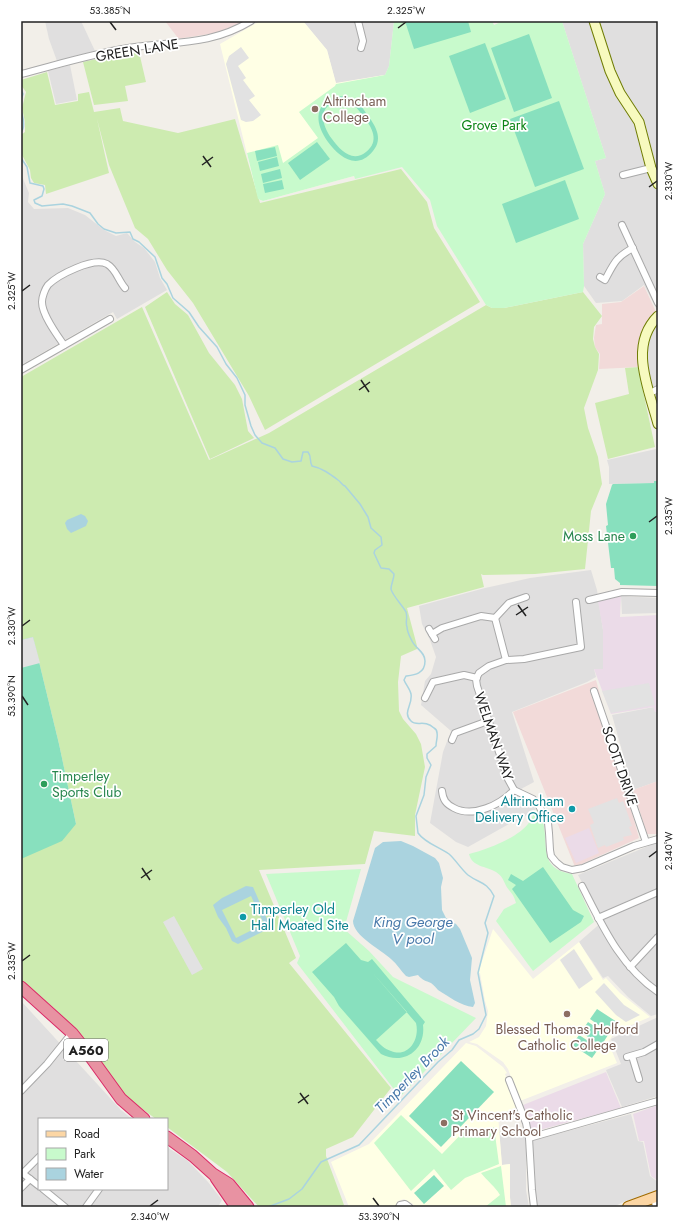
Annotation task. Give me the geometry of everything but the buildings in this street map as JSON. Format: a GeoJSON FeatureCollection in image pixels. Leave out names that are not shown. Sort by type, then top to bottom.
{"type":"FeatureCollection","features":[{"type":"Feature","properties":{"kind":"highway","name":"A560"},"geometry":{"type":"LineString","coordinates":[[21,987],[72,1033],[121,1099],[143,1118]]}},
{"type":"Feature","properties":{"kind":"highway"},"geometry":{"type":"LineString","coordinates":[[168,1138],[193,1156],[213,1174],[229,1184],[242,1206]]}},
{"type":"Feature","properties":{"kind":"main road"},"geometry":{"type":"LineString","coordinates":[[628,1207],[656,1200]]}},
{"type":"Feature","properties":{"kind":"street","name":"GREEN LANE"},"geometry":{"type":"LineString","coordinates":[[21,74],[124,49],[215,38],[230,33],[251,21]]}},
{"type":"Feature","properties":{"kind":"street"},"geometry":{"type":"LineString","coordinates":[[358,21],[363,41],[361,48]]}},
{"type":"Feature","properties":{"kind":"street"},"geometry":{"type":"LineString","coordinates":[[594,21],[610,71],[620,93],[639,122],[658,184]]}},
{"type":"Feature","properties":{"kind":"street"},"geometry":{"type":"LineString","coordinates":[[623,175],[652,168]]}},
{"type":"Feature","properties":{"kind":"street"},"geometry":{"type":"LineString","coordinates":[[622,225],[658,303]]}},
{"type":"Feature","properties":{"kind":"street"},"geometry":{"type":"LineString","coordinates":[[600,277],[606,280],[615,262],[622,254],[633,248]]}},
{"type":"Feature","properties":{"kind":"street"},"geometry":{"type":"LineString","coordinates":[[64,345],[42,306],[42,299],[48,285],[68,273],[92,262],[104,262],[114,270],[115,278],[125,288]]}},
{"type":"Feature","properties":{"kind":"street"},"geometry":{"type":"LineString","coordinates":[[658,316],[651,323],[645,337],[642,350],[643,366],[654,391],[658,424]]}},
{"type":"Feature","properties":{"kind":"street"},"geometry":{"type":"LineString","coordinates":[[21,370],[110,318]]}},
{"type":"Feature","properties":{"kind":"street"},"geometry":{"type":"LineString","coordinates":[[589,600],[604,595],[626,591],[658,593]]}},
{"type":"Feature","properties":{"kind":"street"},"geometry":{"type":"LineString","coordinates":[[495,618],[509,603],[526,598]]}},
{"type":"Feature","properties":{"kind":"street","name":"WELMAN WAY"},"geometry":{"type":"LineString","coordinates":[[576,602],[581,647],[524,659],[506,660],[485,668],[479,673],[477,678],[477,686],[508,779],[514,790],[533,799],[541,810],[549,827],[550,850],[554,860],[562,867],[578,870],[646,842]]}},
{"type":"Feature","properties":{"kind":"street"},"geometry":{"type":"LineString","coordinates":[[432,634],[442,628],[481,616],[495,618]]}},
{"type":"Feature","properties":{"kind":"street"},"geometry":{"type":"LineString","coordinates":[[495,618],[506,660]]}},
{"type":"Feature","properties":{"kind":"street"},"geometry":{"type":"LineString","coordinates":[[425,698],[433,682],[464,675],[477,678]]}},
{"type":"Feature","properties":{"kind":"street","name":"SCOTT DRIVE"},"geometry":{"type":"LineString","coordinates":[[594,691],[646,842]]}},
{"type":"Feature","properties":{"kind":"street"},"geometry":{"type":"LineString","coordinates":[[452,740],[455,733],[488,721]]}},
{"type":"Feature","properties":{"kind":"street"},"geometry":{"type":"LineString","coordinates":[[442,791],[442,803],[456,809],[469,812],[477,811],[499,802],[505,799],[514,790]]}},
{"type":"Feature","properties":{"kind":"street"},"geometry":{"type":"LineString","coordinates":[[646,842],[658,839]]}},
{"type":"Feature","properties":{"kind":"street"},"geometry":{"type":"LineString","coordinates":[[582,886],[612,943],[630,967],[658,992]]}},
{"type":"Feature","properties":{"kind":"street"},"geometry":{"type":"LineString","coordinates":[[598,918],[658,892]]}},
{"type":"Feature","properties":{"kind":"street"},"geometry":{"type":"LineString","coordinates":[[630,967],[658,937]]}},
{"type":"Feature","properties":{"kind":"street"},"geometry":{"type":"LineString","coordinates":[[21,1091],[47,1064],[72,1033]]}},
{"type":"Feature","properties":{"kind":"street"},"geometry":{"type":"LineString","coordinates":[[639,1079],[629,1057],[658,1046]]}},
{"type":"Feature","properties":{"kind":"street"},"geometry":{"type":"LineString","coordinates":[[509,1080],[526,1124],[529,1138],[534,1207]]}},
{"type":"Feature","properties":{"kind":"street"},"geometry":{"type":"LineString","coordinates":[[529,1138],[658,1101]]}},
{"type":"Feature","properties":{"kind":"street"},"geometry":{"type":"LineString","coordinates":[[38,1158],[22,1172],[38,1185]]}},
{"type":"Feature","properties":{"kind":"street"},"geometry":{"type":"LineString","coordinates":[[21,1188],[30,1179]]}},
{"type":"Feature","properties":{"kind":"street"},"geometry":{"type":"LineString","coordinates":[[44,1190],[66,1207]]}},
{"type":"Feature","properties":{"kind":"street"},"geometry":{"type":"LineString","coordinates":[[86,1207],[98,1190]]}},
{"type":"Feature","properties":{"kind":"street"},"geometry":{"type":"LineString","coordinates":[[399,1207],[400,1205],[405,1204],[409,1207]]}},
{"type":"Feature","properties":{"kind":"shaded area"},"geometry":{"type":"Polygon","coordinates":[[[45,21],[81,21],[95,51],[61,62],[57,61],[49,39],[45,21]]]}},
{"type":"Feature","properties":{"kind":"shaded area"},"geometry":{"type":"Polygon","coordinates":[[[165,21],[245,21],[216,33],[178,38],[165,21]]]}},
{"type":"Feature","properties":{"kind":"shaded area","name":"Altrincham College"},"geometry":{"type":"Polygon","coordinates":[[[260,21],[299,21],[300,23],[303,21],[327,50],[336,83],[384,75],[355,179],[354,176],[263,201],[258,199],[220,44],[260,21]]]}},
{"type":"Feature","properties":{"kind":"shaded area"},"geometry":{"type":"Polygon","coordinates":[[[303,21],[394,21],[389,66],[385,75],[336,84],[327,50],[303,21]]]}},
{"type":"Feature","properties":{"kind":"shaded area"},"geometry":{"type":"Polygon","coordinates":[[[562,21],[658,21],[658,312],[644,285],[622,301],[596,303],[584,286],[583,244],[605,194],[595,161],[606,158],[562,21]]]}},
{"type":"Feature","properties":{"kind":"shaded area"},"geometry":{"type":"Polygon","coordinates":[[[241,47],[249,58],[238,66],[246,78],[243,80],[255,96],[249,100],[261,115],[253,121],[246,122],[241,120],[226,64],[229,56],[241,47]]]}},
{"type":"Feature","properties":{"kind":"shaded area"},"geometry":{"type":"Polygon","coordinates":[[[70,65],[77,100],[56,104],[48,71],[70,65]]]}},
{"type":"Feature","properties":{"kind":"shaded area"},"geometry":{"type":"Polygon","coordinates":[[[21,174],[29,193],[28,202],[34,209],[68,208],[85,215],[104,230],[116,236],[127,233],[135,242],[144,248],[155,262],[160,278],[167,290],[117,319],[113,312],[21,365],[21,174]]]}},
{"type":"Feature","properties":{"kind":"shaded area"},"geometry":{"type":"Polygon","coordinates":[[[644,286],[657,314],[640,367],[599,369],[600,354],[595,347],[594,338],[596,325],[602,324],[602,304],[621,302],[644,286]]]}},
{"type":"Feature","properties":{"kind":"shaded area"},"geometry":{"type":"Polygon","coordinates":[[[658,316],[658,424],[643,366],[645,337],[658,316]]]}},
{"type":"Feature","properties":{"kind":"shaded area"},"geometry":{"type":"Polygon","coordinates":[[[656,449],[658,454],[658,481],[654,481],[654,483],[609,484],[609,467],[607,460],[656,449]]]}},
{"type":"Feature","properties":{"kind":"shaded area"},"geometry":{"type":"Polygon","coordinates":[[[591,570],[597,590],[603,630],[603,669],[594,669],[596,677],[587,682],[512,712],[534,782],[521,789],[516,795],[532,803],[536,809],[518,821],[509,824],[468,847],[456,842],[430,823],[443,752],[451,731],[421,705],[425,681],[431,674],[436,657],[422,624],[419,606],[485,588],[530,578],[591,570]]]}},
{"type":"Feature","properties":{"kind":"shaded area"},"geometry":{"type":"Polygon","coordinates":[[[621,596],[658,598],[658,613],[622,614],[621,596]]]}},
{"type":"Feature","properties":{"kind":"shaded area"},"geometry":{"type":"Polygon","coordinates":[[[621,596],[620,617],[658,615],[658,712],[655,712],[653,707],[611,714],[594,669],[603,669],[603,630],[598,601],[621,596]]]}},
{"type":"Feature","properties":{"kind":"shaded area"},"geometry":{"type":"Polygon","coordinates":[[[33,637],[40,663],[21,668],[21,640],[33,637]]]}},
{"type":"Feature","properties":{"kind":"shaded area"},"geometry":{"type":"Polygon","coordinates":[[[596,680],[639,838],[575,867],[513,712],[596,680]]]}},
{"type":"Feature","properties":{"kind":"shaded area"},"geometry":{"type":"Polygon","coordinates":[[[649,683],[655,705],[611,713],[602,691],[649,683]]]}},
{"type":"Feature","properties":{"kind":"shaded area"},"geometry":{"type":"Polygon","coordinates":[[[654,707],[655,712],[658,712],[658,781],[633,790],[612,715],[654,707]]]}},
{"type":"Feature","properties":{"kind":"shaded area"},"geometry":{"type":"Polygon","coordinates":[[[658,781],[658,834],[647,834],[633,790],[658,781]]]}},
{"type":"Feature","properties":{"kind":"shaded area"},"geometry":{"type":"Polygon","coordinates":[[[617,798],[619,803],[623,801],[632,826],[629,827],[632,835],[623,837],[624,840],[606,847],[605,845],[598,848],[590,825],[594,823],[588,809],[617,798]]]}},
{"type":"Feature","properties":{"kind":"shaded area"},"geometry":{"type":"Polygon","coordinates":[[[589,828],[599,853],[576,863],[565,838],[589,828]]]}},
{"type":"Feature","properties":{"kind":"shaded area"},"geometry":{"type":"Polygon","coordinates":[[[658,842],[658,1014],[651,1016],[628,997],[608,976],[603,978],[579,942],[603,921],[578,875],[658,842]]]}},
{"type":"Feature","properties":{"kind":"shaded area"},"geometry":{"type":"Polygon","coordinates":[[[174,916],[203,969],[192,975],[163,922],[174,916]]]}},
{"type":"Feature","properties":{"kind":"shaded area","name":"Blessed Thomas Holford Catholic College"},"geometry":{"type":"Polygon","coordinates":[[[493,929],[533,979],[579,942],[603,980],[606,978],[620,993],[650,1017],[615,1032],[608,1042],[617,1063],[520,1101],[508,1069],[503,1062],[477,1044],[469,1042],[479,1037],[486,1026],[488,1011],[480,973],[478,973],[493,929]]]}},
{"type":"Feature","properties":{"kind":"shaded area"},"geometry":{"type":"Polygon","coordinates":[[[574,949],[593,979],[579,989],[560,960],[574,949]]]}},
{"type":"Feature","properties":{"kind":"shaded area"},"geometry":{"type":"Polygon","coordinates":[[[604,983],[624,1005],[640,1015],[626,1022],[616,1015],[595,992],[604,983]]]}},
{"type":"Feature","properties":{"kind":"shaded area"},"geometry":{"type":"Polygon","coordinates":[[[21,1001],[121,1110],[131,1118],[38,1118],[38,1190],[168,1190],[168,1148],[188,1161],[208,1182],[222,1200],[218,1207],[21,1207],[21,1001]]]}},
{"type":"Feature","properties":{"kind":"shaded area"},"geometry":{"type":"Polygon","coordinates":[[[658,1017],[658,1096],[622,1107],[606,1070],[621,1064],[611,1039],[658,1017]]]}},
{"type":"Feature","properties":{"kind":"shaded area","name":"St Vincent's Catholic Primary School"},"geometry":{"type":"Polygon","coordinates":[[[466,1043],[476,1046],[503,1067],[507,1073],[505,1074],[518,1107],[498,1115],[502,1165],[510,1164],[511,1207],[414,1207],[413,1204],[404,1199],[398,1201],[395,1207],[349,1207],[331,1162],[369,1144],[466,1043]]]}},
{"type":"Feature","properties":{"kind":"shaded area"},"geometry":{"type":"Polygon","coordinates":[[[606,1072],[621,1108],[532,1132],[523,1105],[606,1072]]]}},
{"type":"Feature","properties":{"kind":"shaded area"},"geometry":{"type":"Polygon","coordinates":[[[658,1105],[658,1181],[651,1176],[644,1141],[639,1141],[633,1114],[658,1105]]]}},
{"type":"Feature","properties":{"kind":"shaded area"},"geometry":{"type":"Polygon","coordinates":[[[631,1114],[638,1141],[643,1142],[650,1176],[658,1182],[658,1191],[621,1203],[614,1207],[538,1207],[535,1201],[531,1141],[631,1114]]]}},
{"type":"Feature","properties":{"kind":"shaded area"},"geometry":{"type":"Polygon","coordinates":[[[522,1128],[526,1141],[526,1190],[529,1207],[511,1207],[509,1164],[502,1165],[499,1132],[522,1128]]]}},
{"type":"Feature","properties":{"kind":"green space","name":"Grove Park"},"geometry":{"type":"Polygon","coordinates":[[[394,21],[492,21],[494,25],[503,21],[562,21],[606,158],[595,161],[605,194],[583,244],[583,292],[504,308],[492,308],[486,305],[437,226],[430,200],[402,167],[355,179],[354,176],[263,201],[258,199],[247,153],[278,145],[283,163],[318,138],[299,112],[336,84],[385,75],[389,66],[394,21]]]}},
{"type":"Feature","properties":{"kind":"green space"},"geometry":{"type":"Polygon","coordinates":[[[405,21],[468,21],[471,32],[414,49],[405,21]]]}},
{"type":"Feature","properties":{"kind":"green space"},"geometry":{"type":"Polygon","coordinates":[[[529,34],[552,98],[514,112],[491,48],[529,34]]]}},
{"type":"Feature","properties":{"kind":"green space"},"geometry":{"type":"Polygon","coordinates":[[[485,43],[506,99],[470,113],[449,56],[485,43]]]}},
{"type":"Feature","properties":{"kind":"green space"},"geometry":{"type":"Polygon","coordinates":[[[127,52],[139,52],[146,82],[125,86],[128,101],[94,105],[83,62],[127,52]]]}},
{"type":"Feature","properties":{"kind":"green space"},"geometry":{"type":"Polygon","coordinates":[[[47,72],[55,105],[78,101],[78,94],[89,92],[94,112],[120,108],[123,121],[178,133],[235,119],[260,203],[401,169],[427,202],[434,228],[480,302],[265,430],[249,396],[193,303],[167,270],[148,239],[135,228],[109,165],[97,119],[109,173],[46,194],[45,185],[34,183],[31,178],[30,170],[21,153],[21,135],[25,132],[25,122],[22,108],[26,92],[21,85],[21,80],[47,72]]]}},
{"type":"Feature","properties":{"kind":"green space"},"geometry":{"type":"Polygon","coordinates":[[[340,96],[351,98],[360,104],[375,127],[378,136],[376,146],[367,157],[355,161],[349,160],[337,153],[332,148],[324,136],[318,116],[323,105],[340,96]],[[344,101],[333,103],[324,111],[323,116],[325,127],[332,139],[343,151],[351,156],[361,155],[370,148],[373,143],[374,139],[372,130],[354,105],[344,101]]]}},
{"type":"Feature","properties":{"kind":"green space"},"geometry":{"type":"Polygon","coordinates":[[[559,101],[584,169],[535,187],[510,119],[559,101]]]}},
{"type":"Feature","properties":{"kind":"green space"},"geometry":{"type":"Polygon","coordinates":[[[317,142],[330,159],[300,180],[288,163],[317,142]]]}},
{"type":"Feature","properties":{"kind":"green space"},"geometry":{"type":"Polygon","coordinates":[[[275,147],[277,156],[257,161],[255,151],[275,147]]]}},
{"type":"Feature","properties":{"kind":"green space"},"geometry":{"type":"Polygon","coordinates":[[[277,157],[279,166],[260,171],[258,162],[277,157]]]}},
{"type":"Feature","properties":{"kind":"green space"},"geometry":{"type":"Polygon","coordinates":[[[280,169],[282,178],[263,183],[261,174],[280,169]]]}},
{"type":"Feature","properties":{"kind":"green space"},"geometry":{"type":"Polygon","coordinates":[[[282,180],[284,189],[265,193],[263,184],[282,180]]]}},
{"type":"Feature","properties":{"kind":"green space"},"geometry":{"type":"Polygon","coordinates":[[[565,180],[579,219],[516,243],[502,204],[565,180]]]}},
{"type":"Feature","properties":{"kind":"green space"},"geometry":{"type":"Polygon","coordinates":[[[167,292],[175,304],[188,315],[209,353],[235,385],[242,399],[248,431],[254,438],[210,459],[145,307],[167,292]]]}},
{"type":"Feature","properties":{"kind":"green space"},"geometry":{"type":"Polygon","coordinates":[[[583,292],[602,316],[594,327],[593,339],[599,354],[598,370],[584,408],[588,428],[598,457],[602,484],[591,511],[585,569],[535,574],[481,574],[484,587],[407,608],[417,649],[401,656],[398,682],[399,711],[403,719],[416,734],[421,744],[425,767],[415,815],[415,836],[374,831],[365,864],[259,870],[296,958],[289,963],[391,1088],[353,1137],[326,1149],[326,1156],[344,1205],[342,1207],[259,1207],[227,1172],[168,1128],[168,1118],[155,1118],[130,1100],[123,1093],[77,1031],[55,1009],[21,980],[21,859],[76,824],[59,744],[33,637],[21,640],[21,377],[142,307],[209,460],[269,433],[486,305],[492,308],[504,308],[583,292]]]}},
{"type":"Feature","properties":{"kind":"green space"},"geometry":{"type":"Polygon","coordinates":[[[640,367],[643,391],[655,447],[608,459],[595,403],[629,394],[625,368],[640,367]]]}},
{"type":"Feature","properties":{"kind":"green space","name":"Moss Lane"},"geometry":{"type":"Polygon","coordinates":[[[654,481],[658,481],[658,586],[620,585],[620,583],[615,579],[614,568],[611,568],[606,526],[608,525],[606,504],[612,485],[654,483],[654,481]]]}},
{"type":"Feature","properties":{"kind":"green space","name":"Timperley Sports Club"},"geometry":{"type":"Polygon","coordinates":[[[33,637],[59,744],[76,824],[62,841],[21,859],[21,640],[33,637]]]}},
{"type":"Feature","properties":{"kind":"green space"},"geometry":{"type":"Polygon","coordinates":[[[537,810],[543,822],[549,861],[554,867],[561,871],[572,874],[594,922],[533,971],[496,921],[504,909],[516,903],[513,896],[499,874],[476,864],[469,854],[484,850],[517,834],[528,824],[537,810]]]}},
{"type":"Feature","properties":{"kind":"green space"},"geometry":{"type":"Polygon","coordinates":[[[543,867],[573,910],[584,916],[581,922],[550,943],[512,889],[516,885],[508,880],[511,874],[523,881],[543,867]]]}},
{"type":"Feature","properties":{"kind":"green space"},"geometry":{"type":"Polygon","coordinates":[[[361,869],[344,929],[369,951],[393,977],[476,1018],[400,1097],[297,963],[300,956],[266,874],[361,869]]]}},
{"type":"Feature","properties":{"kind":"green space"},"geometry":{"type":"Polygon","coordinates":[[[346,943],[361,960],[368,962],[372,959],[425,1022],[423,1025],[421,1042],[417,1048],[405,1057],[390,1057],[381,1054],[339,1006],[334,997],[312,972],[346,943]],[[407,1012],[376,1040],[389,1050],[403,1052],[412,1046],[415,1041],[417,1029],[416,1023],[407,1012]]]}},
{"type":"Feature","properties":{"kind":"green space"},"geometry":{"type":"Polygon","coordinates":[[[597,1009],[617,1022],[610,1033],[590,1019],[597,1009]]]}},
{"type":"Feature","properties":{"kind":"green space"},"geometry":{"type":"Polygon","coordinates":[[[588,1022],[608,1035],[601,1046],[581,1032],[588,1022]]]}},
{"type":"Feature","properties":{"kind":"green space"},"geometry":{"type":"Polygon","coordinates":[[[579,1035],[599,1048],[592,1058],[572,1045],[579,1035]]]}},
{"type":"Feature","properties":{"kind":"green space"},"geometry":{"type":"Polygon","coordinates":[[[461,1061],[494,1092],[441,1147],[409,1116],[461,1061]]]}},
{"type":"Feature","properties":{"kind":"green space"},"geometry":{"type":"Polygon","coordinates":[[[401,1115],[442,1154],[468,1127],[480,1138],[494,1127],[499,1164],[465,1178],[451,1190],[434,1169],[411,1191],[374,1143],[401,1115]]]}},
{"type":"Feature","properties":{"kind":"green space"},"geometry":{"type":"Polygon","coordinates":[[[501,1166],[506,1207],[485,1207],[500,1195],[481,1173],[501,1166]]]}},
{"type":"Feature","properties":{"kind":"green space"},"geometry":{"type":"Polygon","coordinates":[[[434,1175],[444,1186],[424,1204],[414,1193],[434,1175]]]}},
{"type":"Feature","properties":{"kind":"water"},"geometry":{"type":"Polygon","coordinates":[[[81,514],[85,516],[88,521],[86,526],[71,533],[67,529],[65,523],[67,520],[81,514]]]}},
{"type":"Feature","properties":{"kind":"water","name":"King George V pool"},"geometry":{"type":"Polygon","coordinates":[[[401,841],[435,858],[439,863],[443,878],[441,887],[442,910],[446,918],[456,924],[460,929],[472,958],[470,980],[475,1003],[473,1007],[464,1005],[455,1000],[438,990],[418,975],[409,977],[406,976],[387,955],[363,937],[354,927],[353,921],[375,848],[383,842],[401,841]]]}},
{"type":"Feature","properties":{"kind":"water"},"geometry":{"type":"Polygon","coordinates":[[[246,886],[253,887],[270,926],[268,929],[238,944],[232,941],[213,905],[222,898],[246,886]],[[251,896],[222,910],[236,938],[264,924],[251,896]]]}},
{"type":"Feature","properties":{"kind":"waterway","name":"Timperley Brook"},"geometry":{"type":"LineString","coordinates":[[21,89],[23,94],[21,100]]}},
{"type":"Feature","properties":{"kind":"waterway","name":"Timperley Brook"},"geometry":{"type":"LineString","coordinates":[[21,111],[24,125],[21,132]]}},
{"type":"Feature","properties":{"kind":"waterway","name":"Timperley Brook"},"geometry":{"type":"LineString","coordinates":[[21,158],[27,167],[30,183],[43,186],[44,189],[42,196],[34,200],[35,203],[42,206],[63,204],[90,213],[98,224],[104,229],[116,233],[130,232],[133,239],[139,242],[155,257],[162,278],[167,284],[173,298],[189,312],[199,327],[217,347],[226,364],[237,378],[245,395],[245,405],[251,426],[255,435],[262,443],[275,448],[283,459],[292,462],[301,461],[303,452],[308,452],[312,466],[329,473],[345,486],[360,504],[368,517],[371,528],[381,537],[382,545],[375,550],[374,553],[381,568],[389,569],[394,574],[391,589],[406,612],[406,625],[410,638],[425,658],[425,665],[423,669],[416,674],[406,676],[404,680],[411,694],[411,702],[407,715],[408,718],[413,723],[424,723],[430,725],[436,730],[437,735],[436,746],[427,754],[427,758],[431,765],[426,777],[424,795],[416,816],[418,833],[428,842],[449,854],[468,875],[485,885],[494,896],[485,923],[488,933],[478,973],[486,1015],[479,1029],[473,1034],[459,1040],[452,1050],[438,1062],[359,1145],[321,1162],[302,1189],[289,1199],[268,1207]]}},
{"type":"Feature","properties":{"kind":"place","name":"Altrincham College"},"geometry":{"type":"Point","coordinates":[315,109]}},
{"type":"Feature","properties":{"kind":"place","name":"Moss Lane"},"geometry":{"type":"Point","coordinates":[633,536]}},
{"type":"Feature","properties":{"kind":"place","name":"Timperley Sports Club"},"geometry":{"type":"Point","coordinates":[44,784]}},
{"type":"Feature","properties":{"kind":"place","name":"Altrincham Delivery Office"},"geometry":{"type":"Point","coordinates":[572,809]}},
{"type":"Feature","properties":{"kind":"place","name":"Timperley Old Hall Moated Site"},"geometry":{"type":"Point","coordinates":[243,917]}},
{"type":"Feature","properties":{"kind":"place","name":"Blessed Thomas Holford Catholic College"},"geometry":{"type":"Point","coordinates":[567,1014]}},
{"type":"Feature","properties":{"kind":"place","name":"St Vincent's Catholic Primary School"},"geometry":{"type":"Point","coordinates":[444,1123]}}]}
